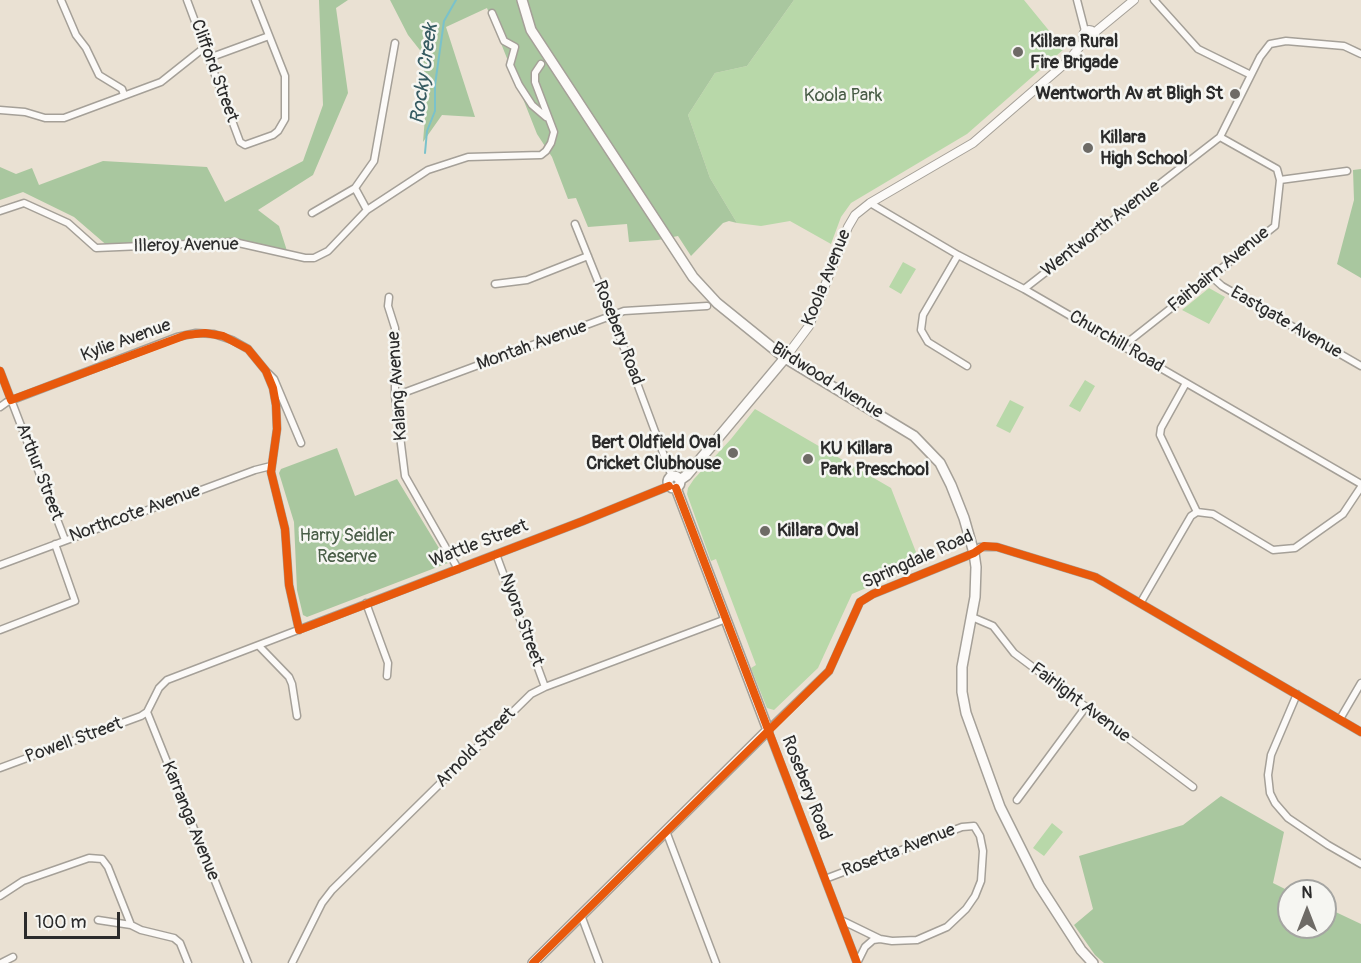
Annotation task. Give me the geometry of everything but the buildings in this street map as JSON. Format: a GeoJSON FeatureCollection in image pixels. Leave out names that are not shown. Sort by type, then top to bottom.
{"type":"FeatureCollection","features":[{"type":"Feature","properties":{"kind":"main road"},"geometry":{"type":"LineString","coordinates":[[517,0],[527,33],[544,60],[578,100]]}},
{"type":"Feature","properties":{"kind":"main road"},"geometry":{"type":"LineString","coordinates":[[522,0],[531,30],[578,100]]}},
{"type":"Feature","properties":{"kind":"main road","name":"Birdwood Avenue"},"geometry":{"type":"LineString","coordinates":[[578,100],[693,277],[717,303],[784,358],[914,436],[940,463],[951,485],[974,553],[976,581],[962,680],[966,713],[972,734],[1000,807],[1039,885],[1093,963]]}},
{"type":"Feature","properties":{"kind":"main road","name":"Koola Avenue"},"geometry":{"type":"LineString","coordinates":[[674,483],[687,474],[784,358]]}},
{"type":"Feature","properties":{"kind":"main road","name":"Rosebery Road"},"geometry":{"type":"LineString","coordinates":[[674,483],[768,730]]}},
{"type":"Feature","properties":{"kind":"main road","name":"Springdale Road"},"geometry":{"type":"LineString","coordinates":[[533,963],[768,730]]}},
{"type":"Feature","properties":{"kind":"street"},"geometry":{"type":"LineString","coordinates":[[61,0],[76,35],[86,48],[99,75],[122,89],[124,95]]}},
{"type":"Feature","properties":{"kind":"street","name":"Clifford Street"},"geometry":{"type":"LineString","coordinates":[[187,0],[240,142],[245,145],[273,135],[279,131],[285,119],[285,76],[269,36]]}},
{"type":"Feature","properties":{"kind":"street"},"geometry":{"type":"LineString","coordinates":[[209,58],[269,36],[255,0]]}},
{"type":"Feature","properties":{"kind":"street"},"geometry":{"type":"LineString","coordinates":[[1077,0],[1090,32],[1134,0]]}},
{"type":"Feature","properties":{"kind":"street"},"geometry":{"type":"LineString","coordinates":[[1154,0],[1198,49],[1251,75]]}},
{"type":"Feature","properties":{"kind":"street"},"geometry":{"type":"LineString","coordinates":[[492,13],[504,41],[514,47],[510,65],[519,85],[532,105],[549,119]]}},
{"type":"Feature","properties":{"kind":"street","name":"Koola Avenue"},"geometry":{"type":"LineString","coordinates":[[784,358],[809,326],[851,219],[870,203],[972,143],[1069,60],[1085,40],[1083,36],[1090,32]]}},
{"type":"Feature","properties":{"kind":"street","name":"Wentworth Avenue"},"geometry":{"type":"LineString","coordinates":[[1024,289],[1220,137],[1264,50],[1278,42],[1344,46],[1361,54]]}},
{"type":"Feature","properties":{"kind":"street"},"geometry":{"type":"LineString","coordinates":[[312,213],[355,188],[374,161],[396,43]]}},
{"type":"Feature","properties":{"kind":"street"},"geometry":{"type":"LineString","coordinates":[[0,110],[25,112],[45,118],[64,118],[161,82],[205,47]]}},
{"type":"Feature","properties":{"kind":"street","name":"Illeroy Avenue"},"geometry":{"type":"LineString","coordinates":[[0,211],[24,203],[68,223],[96,248],[234,242],[314,258],[328,251],[367,210],[428,170],[468,157],[541,155],[546,152],[554,132],[535,82],[535,73],[541,64]]}},
{"type":"Feature","properties":{"kind":"street"},"geometry":{"type":"LineString","coordinates":[[1220,137],[1276,169],[1280,180],[1347,171]]}},
{"type":"Feature","properties":{"kind":"street","name":"Fairbairn Avenue"},"geometry":{"type":"LineString","coordinates":[[1123,346],[1275,226],[1280,180]]}},
{"type":"Feature","properties":{"kind":"street"},"geometry":{"type":"LineString","coordinates":[[355,188],[367,210]]}},
{"type":"Feature","properties":{"kind":"street","name":"Churchill Road"},"geometry":{"type":"LineString","coordinates":[[870,203],[958,255],[1024,289],[1123,346],[1361,486]]}},
{"type":"Feature","properties":{"kind":"street","name":"Rosebery Road"},"geometry":{"type":"LineString","coordinates":[[575,225],[612,316],[674,483]]}},
{"type":"Feature","properties":{"kind":"street"},"geometry":{"type":"LineString","coordinates":[[958,255],[923,315],[921,330],[928,342],[967,366]]}},
{"type":"Feature","properties":{"kind":"street"},"geometry":{"type":"LineString","coordinates":[[495,284],[527,280],[588,256]]}},
{"type":"Feature","properties":{"kind":"street","name":"Eastgate Avenue"},"geometry":{"type":"LineString","coordinates":[[1212,277],[1222,286],[1361,366]]}},
{"type":"Feature","properties":{"kind":"street","name":"Kalang Avenue"},"geometry":{"type":"LineString","coordinates":[[388,297],[388,306],[395,328],[395,396],[405,476],[458,569]]}},
{"type":"Feature","properties":{"kind":"street","name":"Montah Avenue"},"geometry":{"type":"LineString","coordinates":[[395,396],[624,311],[707,306]]}},
{"type":"Feature","properties":{"kind":"street","name":"Kylie Avenue"},"geometry":{"type":"LineString","coordinates":[[0,407],[11,400],[177,337],[196,333],[223,336],[241,343],[253,353],[274,379],[301,444]]}},
{"type":"Feature","properties":{"kind":"street","name":"Arthur Street"},"geometry":{"type":"LineString","coordinates":[[0,371],[65,540]]}},
{"type":"Feature","properties":{"kind":"street","name":"Kylie Avenue"},"geometry":{"type":"LineString","coordinates":[[266,371],[273,388],[276,405],[277,429],[271,466],[285,529],[289,585],[299,630]]}},
{"type":"Feature","properties":{"kind":"street"},"geometry":{"type":"LineString","coordinates":[[1186,383],[1161,428],[1160,435],[1197,512]]}},
{"type":"Feature","properties":{"kind":"street","name":"Northcote Avenue"},"geometry":{"type":"LineString","coordinates":[[0,565],[271,466]]}},
{"type":"Feature","properties":{"kind":"street","name":"Wattle Street"},"geometry":{"type":"LineString","coordinates":[[147,712],[159,688],[167,680],[660,491],[674,483]]}},
{"type":"Feature","properties":{"kind":"street"},"geometry":{"type":"LineString","coordinates":[[1141,602],[1191,516],[1197,512],[1213,514],[1273,550],[1295,548],[1343,514],[1361,486]]}},
{"type":"Feature","properties":{"kind":"street"},"geometry":{"type":"LineString","coordinates":[[0,630],[75,602],[55,544]]}},
{"type":"Feature","properties":{"kind":"street","name":"Springdale Road"},"geometry":{"type":"LineString","coordinates":[[768,730],[829,671],[860,602],[873,594],[974,553],[980,547],[997,547],[1095,577],[1361,732]]}},
{"type":"Feature","properties":{"kind":"street","name":"Nyora Street"},"geometry":{"type":"LineString","coordinates":[[496,554],[545,687]]}},
{"type":"Feature","properties":{"kind":"street"},"geometry":{"type":"LineString","coordinates":[[366,603],[388,663],[387,676]]}},
{"type":"Feature","properties":{"kind":"street","name":"Fairlight Avenue"},"geometry":{"type":"LineString","coordinates":[[972,617],[993,626],[1014,653],[1193,787]]}},
{"type":"Feature","properties":{"kind":"street","name":"Arnold Street"},"geometry":{"type":"LineString","coordinates":[[292,963],[322,903],[332,890],[531,694],[726,618]]}},
{"type":"Feature","properties":{"kind":"street"},"geometry":{"type":"LineString","coordinates":[[259,646],[289,677],[297,716]]}},
{"type":"Feature","properties":{"kind":"street"},"geometry":{"type":"LineString","coordinates":[[1340,719],[1361,683]]}},
{"type":"Feature","properties":{"kind":"street"},"geometry":{"type":"LineString","coordinates":[[1297,694],[1271,755],[1268,775],[1270,793],[1288,818],[1361,864]]}},
{"type":"Feature","properties":{"kind":"street"},"geometry":{"type":"LineString","coordinates":[[1017,800],[1085,708]]}},
{"type":"Feature","properties":{"kind":"street","name":"Powell Street"},"geometry":{"type":"LineString","coordinates":[[0,768],[147,712]]}},
{"type":"Feature","properties":{"kind":"street","name":"Karranga Avenue"},"geometry":{"type":"LineString","coordinates":[[147,712],[248,963]]}},
{"type":"Feature","properties":{"kind":"street","name":"Rosebery Road"},"geometry":{"type":"LineString","coordinates":[[768,730],[857,963]]}},
{"type":"Feature","properties":{"kind":"street","name":"Rosetta Avenue"},"geometry":{"type":"LineString","coordinates":[[825,879],[962,827],[974,826],[980,836],[983,851],[982,867],[978,889],[966,909],[947,927],[928,937],[904,942],[880,939]]}},
{"type":"Feature","properties":{"kind":"street"},"geometry":{"type":"LineString","coordinates":[[666,831],[716,963]]}},
{"type":"Feature","properties":{"kind":"street"},"geometry":{"type":"LineString","coordinates":[[0,896],[23,881],[81,860],[102,859],[108,867],[131,925]]}},
{"type":"Feature","properties":{"kind":"street"},"geometry":{"type":"LineString","coordinates":[[581,915],[599,963]]}},
{"type":"Feature","properties":{"kind":"street"},"geometry":{"type":"LineString","coordinates":[[98,920],[131,925],[141,930],[174,938],[180,943],[188,963]]}},
{"type":"Feature","properties":{"kind":"street"},"geometry":{"type":"LineString","coordinates":[[840,920],[880,939]]}},
{"type":"Feature","properties":{"kind":"street"},"geometry":{"type":"LineString","coordinates":[[857,963],[865,947],[873,940],[880,939]]}},
{"type":"Feature","properties":{"kind":"street"},"geometry":{"type":"LineString","coordinates":[[1,963],[13,957]]}},
{"type":"Feature","properties":{"kind":"green space"},"geometry":{"type":"Polygon","coordinates":[[[319,0],[348,0],[336,8],[348,93],[313,175],[258,210],[279,226],[288,254],[242,240],[211,239],[110,248],[74,217],[23,192],[0,200],[0,167],[16,174],[32,168],[39,185],[103,161],[207,167],[225,202],[303,161],[323,105],[319,0]]]}},
{"type":"Feature","properties":{"kind":"green space"},"geometry":{"type":"Polygon","coordinates":[[[390,0],[794,0],[747,66],[715,73],[688,115],[710,178],[737,223],[729,221],[723,223],[691,256],[678,236],[629,242],[627,224],[588,227],[576,198],[568,199],[552,157],[537,134],[487,8],[446,27],[475,117],[442,115],[423,142],[426,105],[423,54],[408,35],[390,0]]]}},
{"type":"Feature","properties":{"kind":"green space","name":"Koola Park"},"geometry":{"type":"Polygon","coordinates":[[[794,0],[1024,0],[1064,49],[967,134],[851,203],[841,217],[831,244],[790,221],[761,226],[737,223],[710,178],[688,115],[715,73],[747,66],[794,0]]]}},
{"type":"Feature","properties":{"kind":"green space"},"geometry":{"type":"Polygon","coordinates":[[[1361,169],[1361,278],[1337,264],[1354,200],[1353,170],[1361,169]]]}},
{"type":"Feature","properties":{"kind":"green space"},"geometry":{"type":"Polygon","coordinates":[[[903,262],[916,269],[901,294],[889,287],[903,262]]]}},
{"type":"Feature","properties":{"kind":"green space"},"geometry":{"type":"Polygon","coordinates":[[[1209,288],[1225,297],[1209,324],[1182,310],[1209,288]]]}},
{"type":"Feature","properties":{"kind":"green space"},"geometry":{"type":"Polygon","coordinates":[[[1085,380],[1095,386],[1080,412],[1069,406],[1085,380]]]}},
{"type":"Feature","properties":{"kind":"green space"},"geometry":{"type":"Polygon","coordinates":[[[1010,400],[1024,407],[1010,433],[996,426],[1010,400]]]}},
{"type":"Feature","properties":{"kind":"green space"},"geometry":{"type":"Polygon","coordinates":[[[755,409],[891,488],[921,565],[852,594],[818,668],[774,710],[767,708],[751,668],[756,665],[716,559],[711,561],[687,494],[694,479],[755,409]]]}},
{"type":"Feature","properties":{"kind":"green space","name":"Harry Seidler Reserve"},"geometry":{"type":"Polygon","coordinates":[[[337,448],[355,496],[397,479],[448,563],[307,617],[303,615],[297,590],[294,522],[279,473],[281,469],[337,448]]]}},
{"type":"Feature","properties":{"kind":"green space"},"geometry":{"type":"Polygon","coordinates":[[[1221,796],[1284,832],[1273,883],[1277,885],[1277,939],[1337,939],[1337,913],[1361,924],[1361,963],[1104,963],[1095,955],[1074,925],[1093,909],[1079,856],[1183,825],[1221,796]]]}},
{"type":"Feature","properties":{"kind":"green space"},"geometry":{"type":"Polygon","coordinates":[[[1052,823],[1063,832],[1044,856],[1033,848],[1052,823]]]}},
{"type":"Feature","properties":{"kind":"waterway","name":"Rocky Creek"},"geometry":{"type":"LineString","coordinates":[[425,153],[427,131],[435,111],[435,85],[444,21],[456,0]]}},
{"type":"Feature","properties":{"kind":"cycle path"},"geometry":{"type":"LineString","coordinates":[[0,371],[11,400],[186,335],[205,333],[223,336],[248,349],[266,371],[273,388],[277,429],[271,472],[285,529],[289,585],[299,630],[669,486]]}},
{"type":"Feature","properties":{"kind":"cycle path"},"geometry":{"type":"LineString","coordinates":[[676,488],[857,963]]}},
{"type":"Feature","properties":{"kind":"cycle path"},"geometry":{"type":"LineString","coordinates":[[533,963],[829,671],[860,602],[873,594],[974,553],[984,546],[997,547],[1095,577],[1361,732]]}},
{"type":"Feature","properties":{"kind":"place","name":"Killara Rural Fire Brigade"},"geometry":{"type":"Point","coordinates":[1018,52]}},
{"type":"Feature","properties":{"kind":"place","name":"Wentworth Av at Bligh St"},"geometry":{"type":"Point","coordinates":[1235,94]}},
{"type":"Feature","properties":{"kind":"place","name":"Killara High School"},"geometry":{"type":"Point","coordinates":[1088,148]}},
{"type":"Feature","properties":{"kind":"place","name":"Bert Oldfield Oval Cricket Clubhouse"},"geometry":{"type":"Point","coordinates":[733,453]}},
{"type":"Feature","properties":{"kind":"place","name":"KU Killara Park Preschool"},"geometry":{"type":"Point","coordinates":[808,459]}},
{"type":"Feature","properties":{"kind":"place","name":"Killara Oval"},"geometry":{"type":"Point","coordinates":[765,531]}}]}
